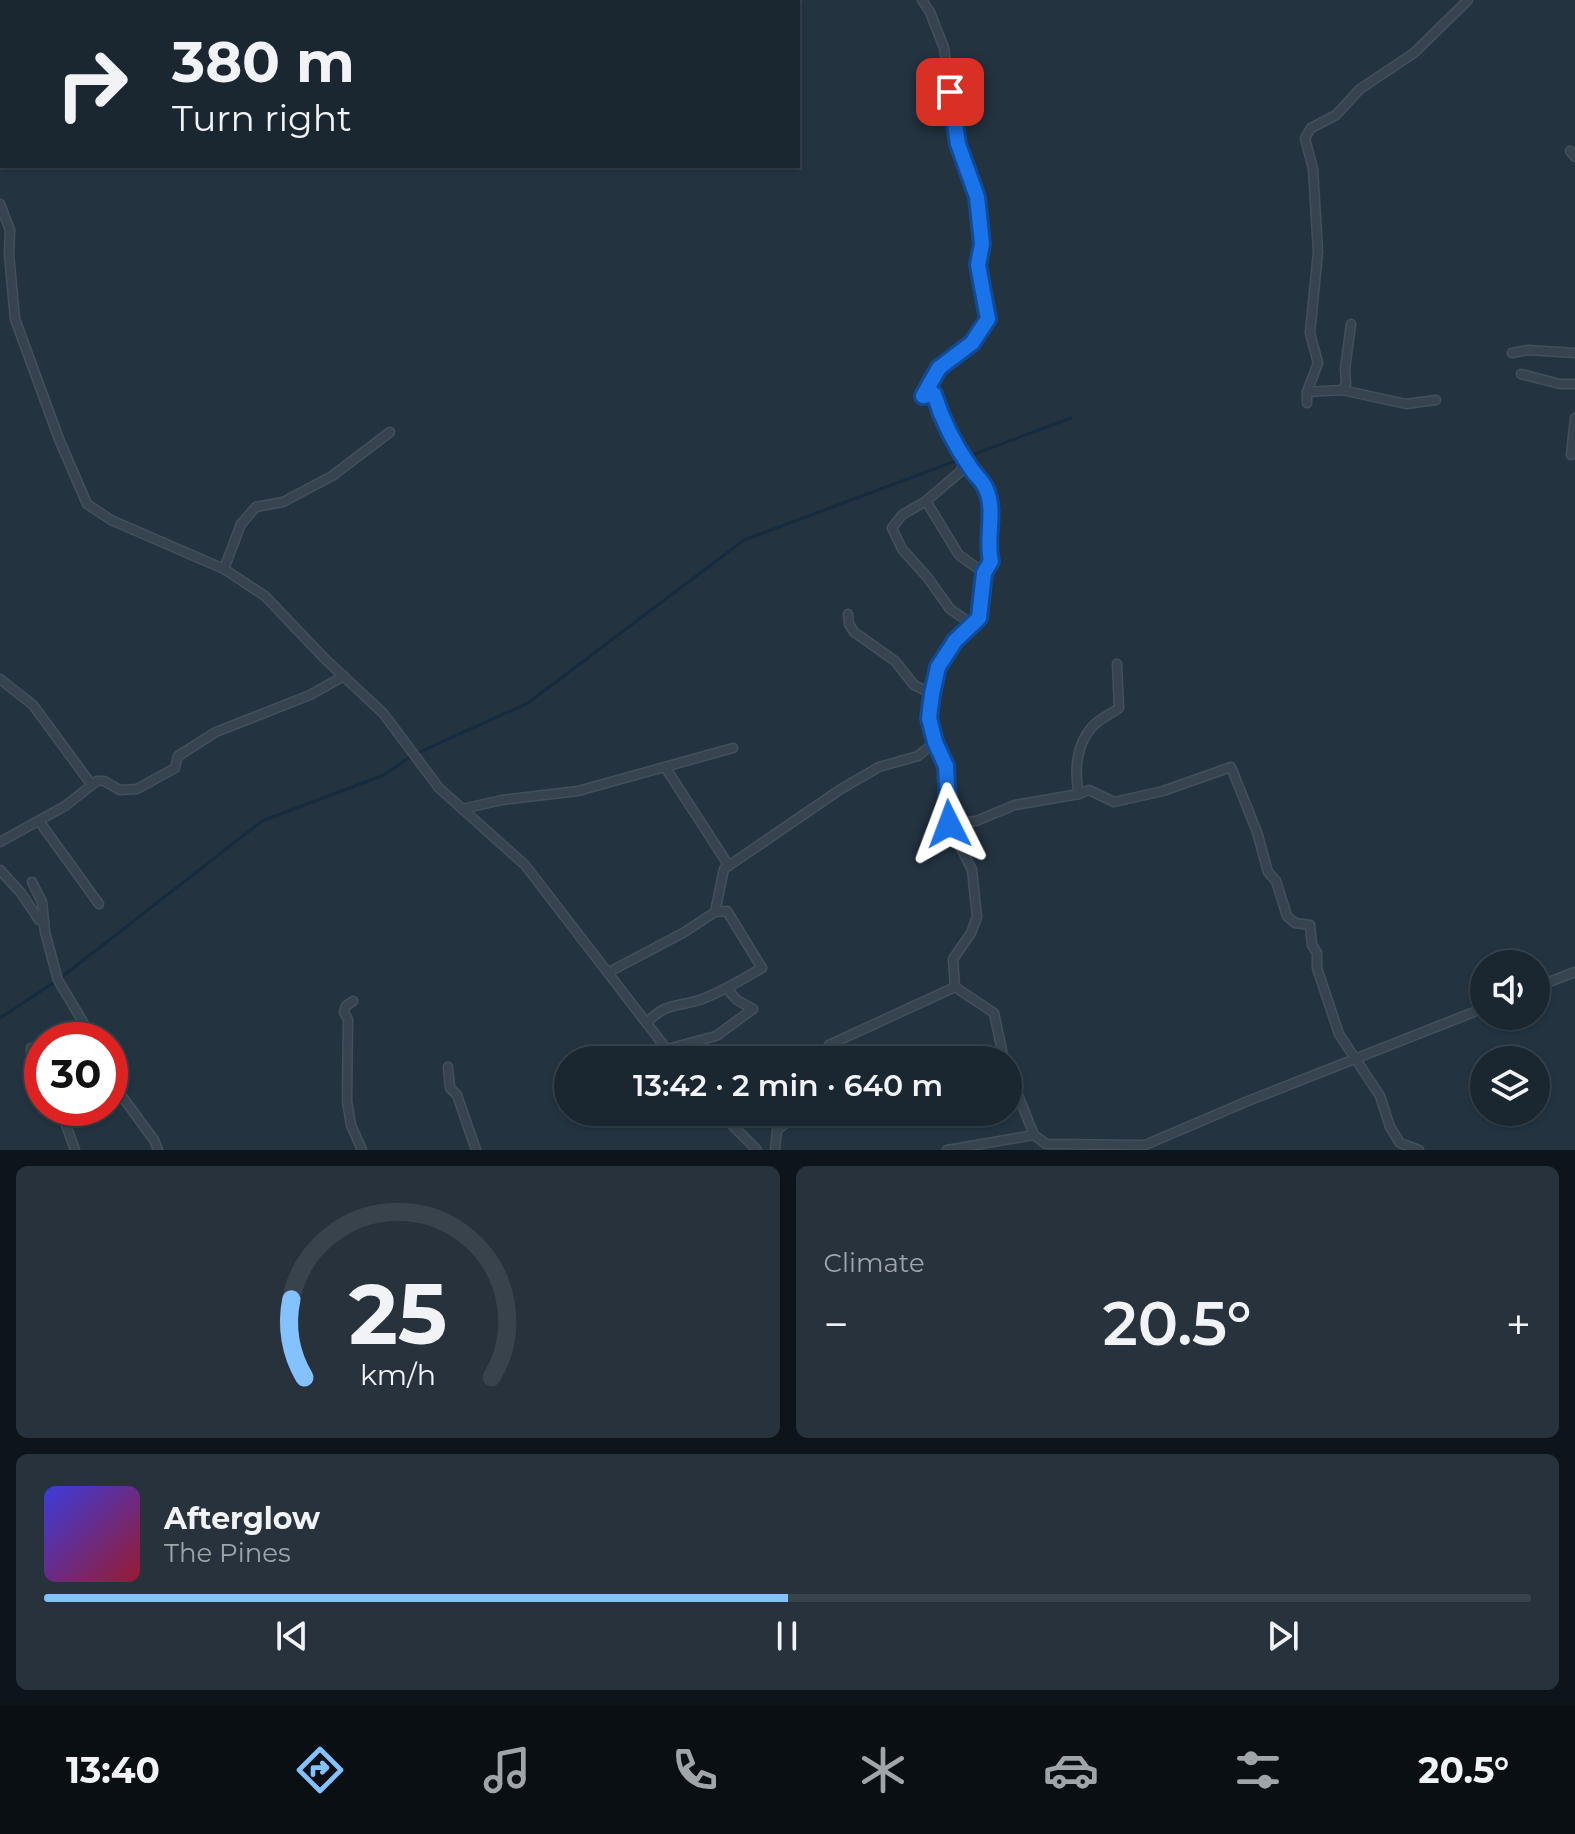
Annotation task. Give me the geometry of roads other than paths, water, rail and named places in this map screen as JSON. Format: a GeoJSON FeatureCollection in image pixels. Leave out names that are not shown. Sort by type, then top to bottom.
{"type":"FeatureCollection","features":[{"type":"Feature","properties":{"kind":"street"},"geometry":{"type":"LineString","coordinates":[[922,0],[944,48],[958,144],[977,197],[982,244],[978,265],[988,319],[972,343],[939,368],[923,396],[934,394],[942,420],[966,461],[986,487],[991,533],[988,548],[991,561],[984,573],[979,618],[955,641],[938,667],[929,718],[946,766],[949,824],[972,870],[977,917],[971,933],[953,959],[955,987]]}},
{"type":"Feature","properties":{"kind":"street"},"geometry":{"type":"LineString","coordinates":[[1307,403],[1307,392],[1318,363],[1310,333],[1318,252],[1313,169],[1305,138],[1311,128],[1336,115],[1360,89],[1414,53],[1468,0]]}},
{"type":"Feature","properties":{"kind":"street"},"geometry":{"type":"LineString","coordinates":[[0,204],[10,230],[15,319],[59,439],[87,504],[111,520],[224,569],[265,596],[383,713],[439,788],[525,865],[665,1046]]}},
{"type":"Feature","properties":{"kind":"street"},"geometry":{"type":"LineString","coordinates":[[1342,390],[1346,384],[1351,324]]}},
{"type":"Feature","properties":{"kind":"street"},"geometry":{"type":"LineString","coordinates":[[1512,353],[1528,350],[1575,353]]}},
{"type":"Feature","properties":{"kind":"street"},"geometry":{"type":"LineString","coordinates":[[1521,374],[1574,386]]}},
{"type":"Feature","properties":{"kind":"street"},"geometry":{"type":"LineString","coordinates":[[1307,392],[1342,390],[1406,404],[1436,400]]}},
{"type":"Feature","properties":{"kind":"street"},"geometry":{"type":"LineString","coordinates":[[1571,455],[1575,418]]}},
{"type":"Feature","properties":{"kind":"street"},"geometry":{"type":"LineString","coordinates":[[224,569],[241,524],[256,507],[283,502],[332,476],[390,432]]}},
{"type":"Feature","properties":{"kind":"street"},"geometry":{"type":"LineString","coordinates":[[966,461],[960,472],[926,501],[902,515],[892,528],[902,549],[950,609],[972,624]]}},
{"type":"Feature","properties":{"kind":"street"},"geometry":{"type":"LineString","coordinates":[[926,501],[959,555],[984,573]]}},
{"type":"Feature","properties":{"kind":"street"},"geometry":{"type":"LineString","coordinates":[[848,614],[854,632],[895,661],[914,685],[932,694]]}},
{"type":"Feature","properties":{"kind":"street"},"geometry":{"type":"LineString","coordinates":[[1079,794],[1075,776],[1078,754],[1092,727],[1119,708],[1117,664]]}},
{"type":"Feature","properties":{"kind":"street"},"geometry":{"type":"LineString","coordinates":[[0,842],[79,797],[91,784],[104,781],[120,790],[137,789],[175,768],[178,756],[192,745],[216,732],[310,695],[344,676]]}},
{"type":"Feature","properties":{"kind":"street"},"geometry":{"type":"LineString","coordinates":[[0,679],[33,705],[91,784]]}},
{"type":"Feature","properties":{"kind":"street"},"geometry":{"type":"LineString","coordinates":[[715,912],[724,869],[841,789],[879,767],[918,756],[935,742]]}},
{"type":"Feature","properties":{"kind":"street"},"geometry":{"type":"LineString","coordinates":[[462,809],[502,800],[578,791],[733,748]]}},
{"type":"Feature","properties":{"kind":"street"},"geometry":{"type":"LineString","coordinates":[[665,767],[729,866]]}},
{"type":"Feature","properties":{"kind":"street"},"geometry":{"type":"LineString","coordinates":[[949,824],[976,821],[1015,805],[1089,790],[1114,802],[1163,791],[1231,767],[1287,916],[1295,923],[1310,925],[1312,945],[1317,953],[1317,968],[1339,1034],[1380,1096],[1390,1127],[1400,1143],[1419,1150]]}},
{"type":"Feature","properties":{"kind":"street"},"geometry":{"type":"LineString","coordinates":[[39,821],[99,904]]}},
{"type":"Feature","properties":{"kind":"street"},"geometry":{"type":"LineString","coordinates":[[0,870],[44,922]]}},
{"type":"Feature","properties":{"kind":"street"},"geometry":{"type":"LineString","coordinates":[[32,882],[42,902],[58,980],[83,1022]]}},
{"type":"Feature","properties":{"kind":"street"},"geometry":{"type":"LineString","coordinates":[[609,972],[683,933],[715,912],[727,911],[762,968],[701,1000],[659,1010],[647,1023]]}},
{"type":"Feature","properties":{"kind":"street"},"geometry":{"type":"LineString","coordinates":[[1550,982],[1575,972]]}},
{"type":"Feature","properties":{"kind":"street"},"geometry":{"type":"LineString","coordinates":[[828,1046],[955,987]]}},
{"type":"Feature","properties":{"kind":"street"},"geometry":{"type":"LineString","coordinates":[[955,987],[994,1013],[1001,1046]]}},
{"type":"Feature","properties":{"kind":"street"},"geometry":{"type":"LineString","coordinates":[[678,1046],[716,1036],[753,1009],[737,1000],[727,989]]}},
{"type":"Feature","properties":{"kind":"street"},"geometry":{"type":"LineString","coordinates":[[353,1001],[344,1012],[348,1020],[347,1092],[351,1125],[362,1150]]}},
{"type":"Feature","properties":{"kind":"street"},"geometry":{"type":"LineString","coordinates":[[1022,1105],[1034,1135],[1045,1147],[1145,1145],[1470,1014]]}},
{"type":"Feature","properties":{"kind":"street"},"geometry":{"type":"LineString","coordinates":[[448,1067],[450,1088],[457,1095],[476,1150]]}},
{"type":"Feature","properties":{"kind":"street"},"geometry":{"type":"LineString","coordinates":[[128,1105],[158,1150]]}},
{"type":"Feature","properties":{"kind":"street"},"geometry":{"type":"LineString","coordinates":[[66,1126],[75,1150]]}},
{"type":"Feature","properties":{"kind":"street"},"geometry":{"type":"LineString","coordinates":[[733,1126],[757,1150]]}},
{"type":"Feature","properties":{"kind":"street"},"geometry":{"type":"LineString","coordinates":[[775,1150],[777,1130],[782,1126]]}},
{"type":"Feature","properties":{"kind":"street"},"geometry":{"type":"LineString","coordinates":[[947,1150],[1034,1135]]}},
{"type":"Feature","properties":{"kind":"waterway"},"geometry":{"type":"LineString","coordinates":[[0,1018],[58,980],[262,821],[384,775],[413,755],[528,703],[744,540],[1071,418]]}}]}
